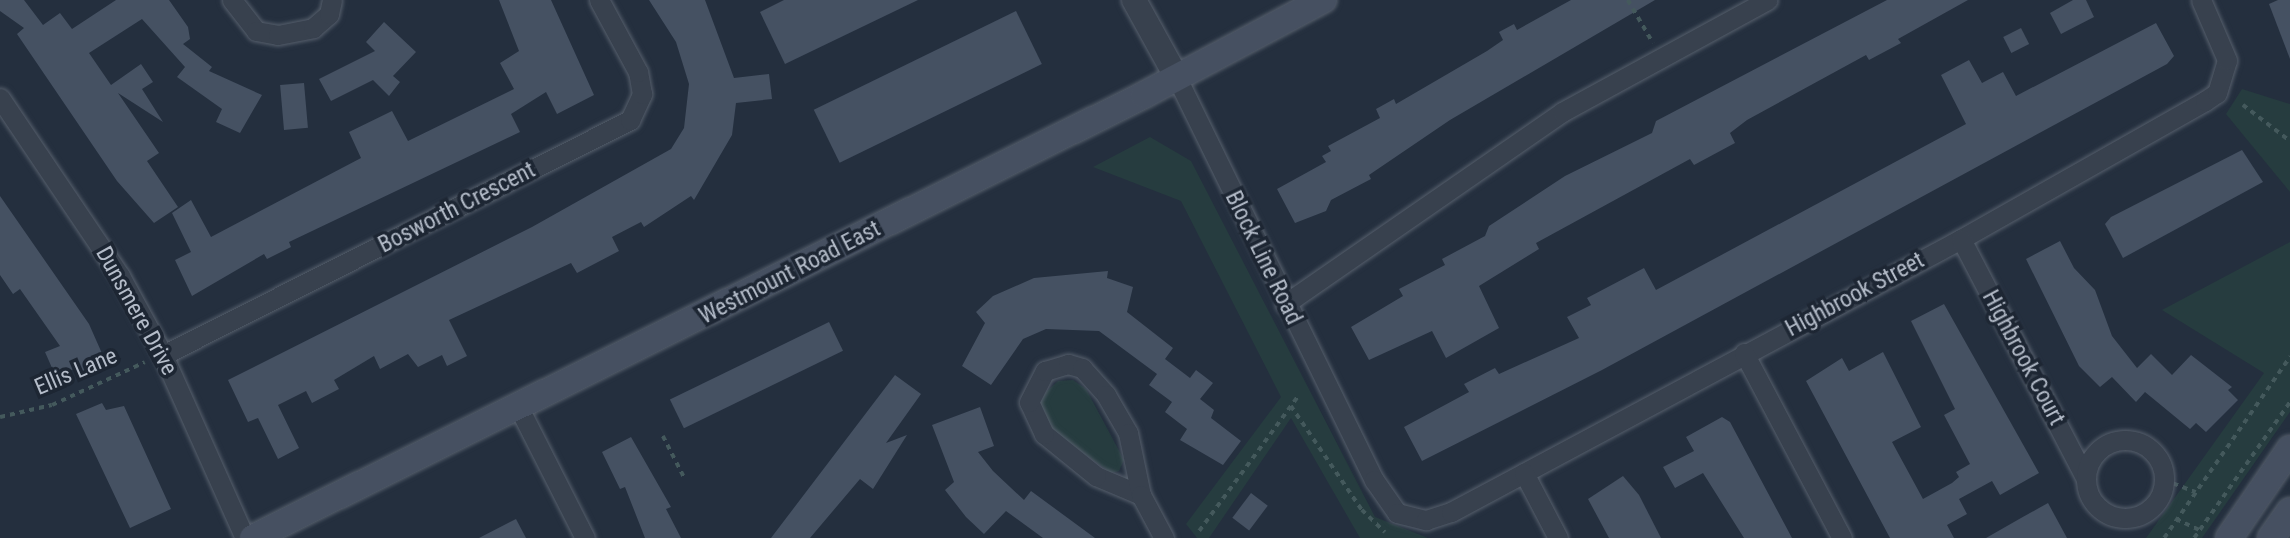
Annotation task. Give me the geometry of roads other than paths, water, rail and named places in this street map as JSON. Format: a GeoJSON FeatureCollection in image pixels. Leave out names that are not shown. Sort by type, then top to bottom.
{"type":"FeatureCollection","features":[{"type":"Feature","properties":{"kind":"main road","name":"Westmount Road East"},"geometry":{"type":"LineString","coordinates":[[253,538],[519,408],[1177,78],[1323,0]]}},
{"type":"Feature","properties":{"kind":"main road"},"geometry":{"type":"LineString","coordinates":[[2229,538],[2290,449]]}},
{"type":"Feature","properties":{"kind":"main road"},"geometry":{"type":"LineString","coordinates":[[2271,538],[2290,511]]}},
{"type":"Feature","properties":{"kind":"street"},"geometry":{"type":"LineString","coordinates":[[232,0],[256,32],[278,35],[313,28],[329,14],[332,0]]}},
{"type":"Feature","properties":{"kind":"street","name":"Bosworth Crescent"},"geometry":{"type":"LineString","coordinates":[[163,355],[629,120],[642,94],[638,72],[599,0]]}},
{"type":"Feature","properties":{"kind":"street","name":"Block Line Road"},"geometry":{"type":"LineString","coordinates":[[1134,0],[1177,78],[1285,304],[1374,480],[1397,513]]}},
{"type":"Feature","properties":{"kind":"street"},"geometry":{"type":"LineString","coordinates":[[1285,304],[1562,112],[1767,0]]}},
{"type":"Feature","properties":{"kind":"street","name":"Highbrook Street"},"geometry":{"type":"LineString","coordinates":[[1397,513],[1426,520],[1524,473],[1961,239],[2217,93],[2227,60],[2201,0]]}},
{"type":"Feature","properties":{"kind":"street","name":"Dunsmere Drive"},"geometry":{"type":"LineString","coordinates":[[0,98],[120,276],[163,355],[245,538]]}},
{"type":"Feature","properties":{"kind":"street","name":"Highbrook Court"},"geometry":{"type":"LineString","coordinates":[[1961,239],[2085,477],[2090,499],[2117,519],[2145,514],[2160,498],[2164,480],[2155,454],[2130,440],[2097,451],[2085,477]]}},
{"type":"Feature","properties":{"kind":"street"},"geometry":{"type":"LineString","coordinates":[[1744,353],[1842,538]]}},
{"type":"Feature","properties":{"kind":"street"},"geometry":{"type":"LineString","coordinates":[[1141,495],[1096,475],[1044,434],[1029,402],[1045,371],[1068,364],[1094,379],[1128,433],[1141,495],[1164,538]]}},
{"type":"Feature","properties":{"kind":"street"},"geometry":{"type":"LineString","coordinates":[[519,408],[585,538]]}},
{"type":"Feature","properties":{"kind":"street"},"geometry":{"type":"LineString","coordinates":[[1524,473],[1558,538]]}}]}
